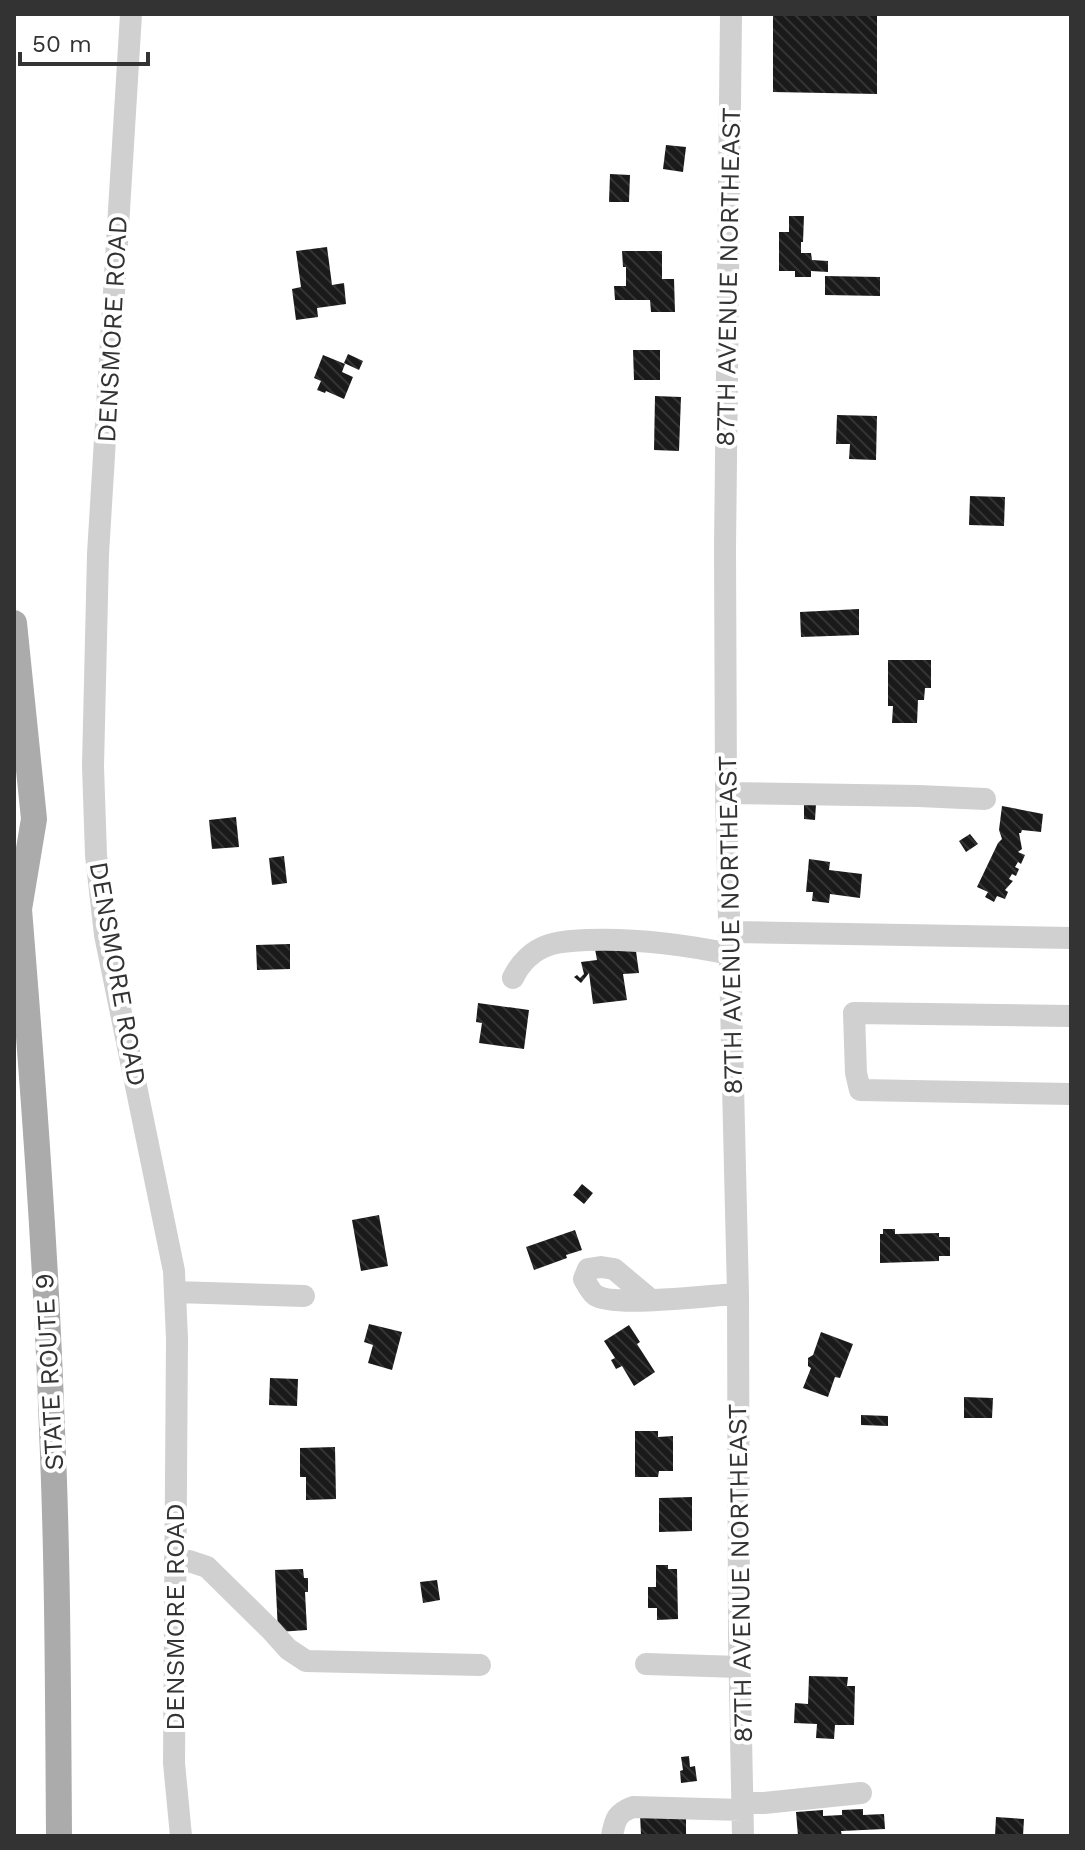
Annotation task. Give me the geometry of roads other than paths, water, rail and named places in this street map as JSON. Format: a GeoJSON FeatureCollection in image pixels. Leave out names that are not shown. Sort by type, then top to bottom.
{"type":"FeatureCollection","features":[{"type":"Feature","properties":{"kind":"main road","name":"STATE ROUTE 9"},"geometry":{"type":"LineString","coordinates":[[14,623],[34,819],[16,905],[34,1087],[52,1429],[59,1836]]}},
{"type":"Feature","properties":{"kind":"street","name":"DENSMORE ROAD"},"geometry":{"type":"LineString","coordinates":[[131,14],[98,554],[93,766],[96,855],[105,935],[171,1257],[175,1292],[174,1763],[181,1836]]}},
{"type":"Feature","properties":{"kind":"street","name":"87TH AVENUE NORTHEAST"},"geometry":{"type":"LineString","coordinates":[[731,14],[725,548],[726,793],[738,1294],[739,1667],[743,1836]]}},
{"type":"Feature","properties":{"kind":"street"},"geometry":{"type":"LineString","coordinates":[[726,793],[985,799]]}},
{"type":"Feature","properties":{"kind":"street"},"geometry":{"type":"LineString","coordinates":[[513,978],[527,957],[552,943],[608,939],[730,943],[1071,938]]}},
{"type":"Feature","properties":{"kind":"street"},"geometry":{"type":"LineString","coordinates":[[1071,1016],[854,1013],[856,1073],[860,1090],[1071,1094]]}},
{"type":"Feature","properties":{"kind":"street"},"geometry":{"type":"LineString","coordinates":[[175,1292],[304,1296]]}},
{"type":"Feature","properties":{"kind":"street"},"geometry":{"type":"LineString","coordinates":[[651,1300],[738,1294]]}},
{"type":"Feature","properties":{"kind":"street"},"geometry":{"type":"LineString","coordinates":[[175,1560],[207,1567],[288,1649],[306,1661],[480,1665]]}},
{"type":"Feature","properties":{"kind":"street"},"geometry":{"type":"LineString","coordinates":[[646,1664],[739,1667]]}},
{"type":"Feature","properties":{"kind":"street"},"geometry":{"type":"LineString","coordinates":[[612,1836],[616,1818],[622,1811],[633,1807],[743,1807],[861,1793]]}}]}
